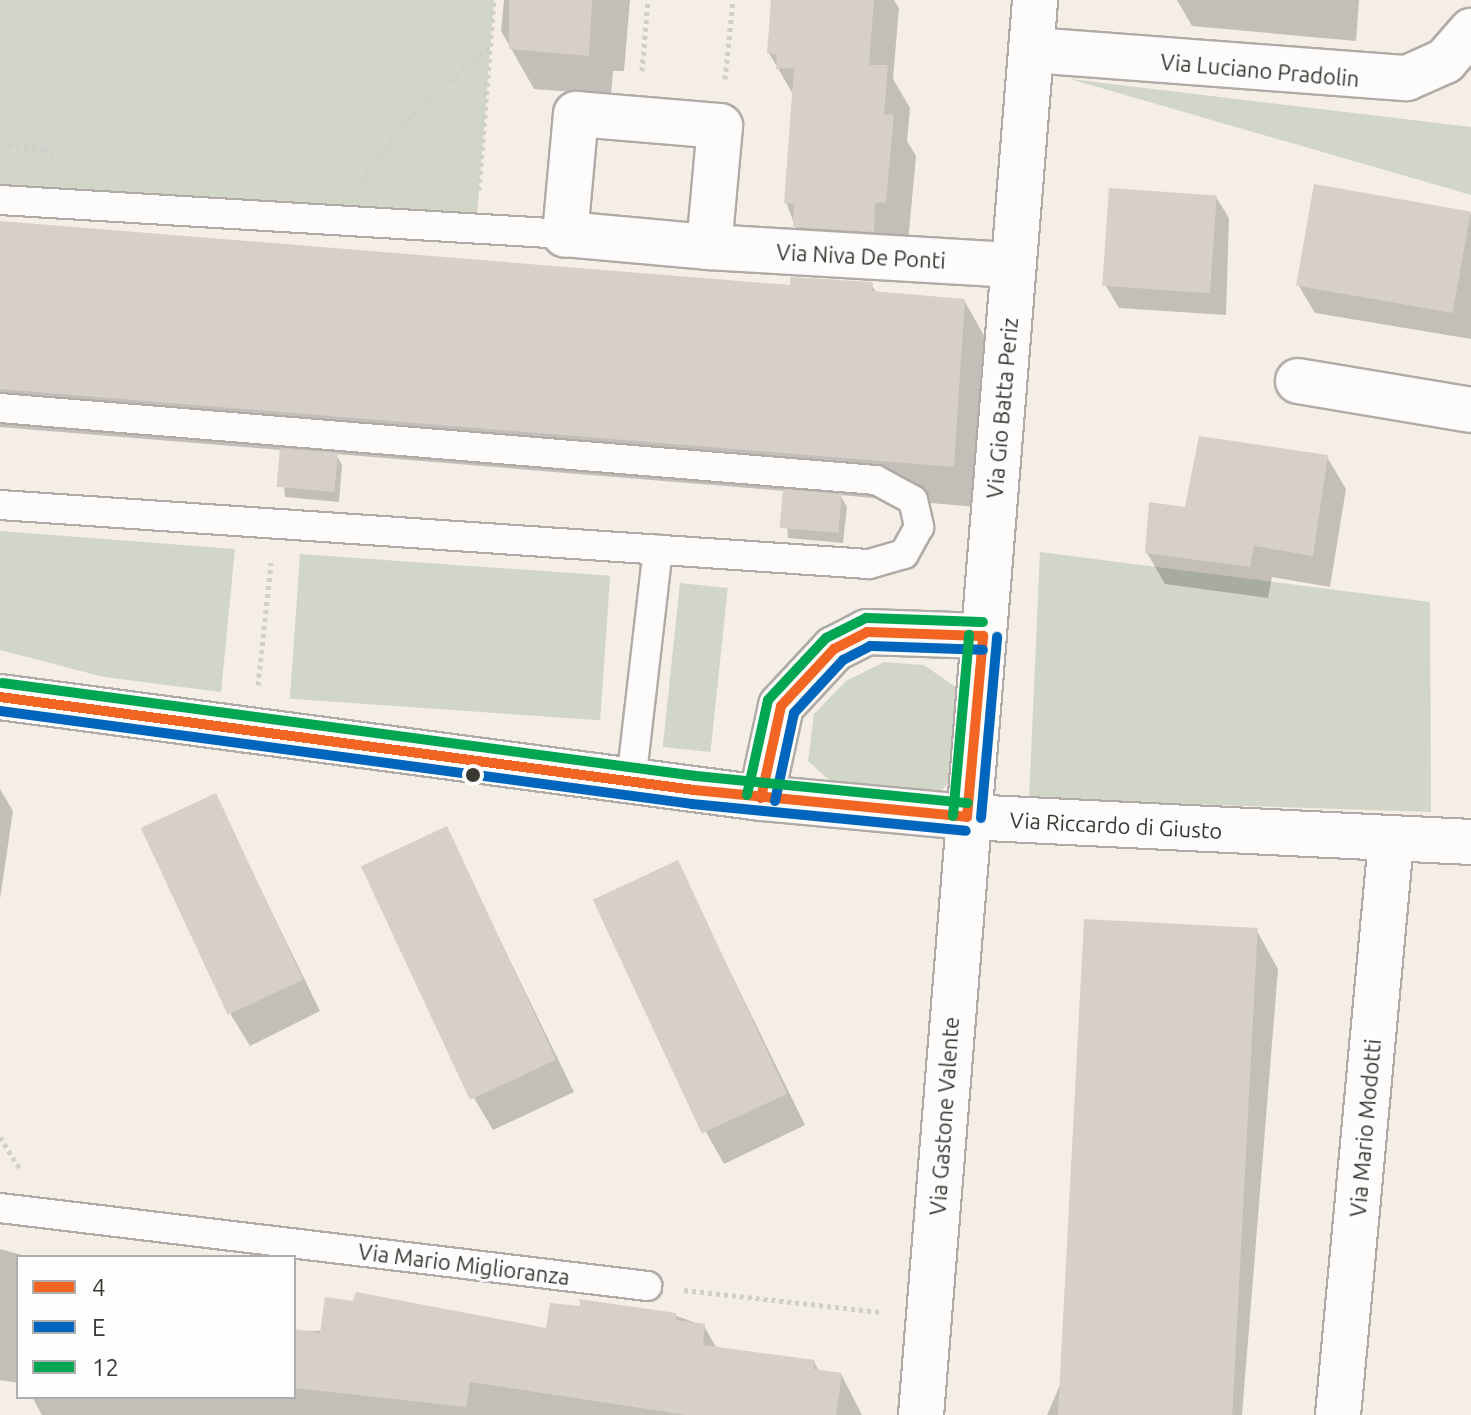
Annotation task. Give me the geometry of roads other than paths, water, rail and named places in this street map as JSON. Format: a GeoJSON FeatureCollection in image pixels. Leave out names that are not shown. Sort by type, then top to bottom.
{"type":"FeatureCollection","features":[{"type":"Feature","properties":{"kind":"street","name":"Via Gio Batta Periz"},"geometry":{"type":"LineString","coordinates":[[967,817],[1035,0]]}},
{"type":"Feature","properties":{"kind":"street","name":"Via Luciano Pradolin"},"geometry":{"type":"LineString","coordinates":[[1032,50],[1407,78],[1445,61],[1471,31]]}},
{"type":"Feature","properties":{"kind":"street"},"geometry":{"type":"LineString","coordinates":[[565,234],[576,114],[720,126],[709,247]]}},
{"type":"Feature","properties":{"kind":"street","name":"Via Niva De Ponti"},"geometry":{"type":"LineString","coordinates":[[565,234],[709,247],[1013,265]]}},
{"type":"Feature","properties":{"kind":"street"},"geometry":{"type":"LineString","coordinates":[[1298,381],[1471,410]]}},
{"type":"Feature","properties":{"kind":"street"},"geometry":{"type":"LineString","coordinates":[[761,798],[781,706],[834,649],[879,631],[983,636]]}},
{"type":"Feature","properties":{"kind":"street","name":"Via Riccardo di Giusto"},"geometry":{"type":"LineString","coordinates":[[0,676],[96,704]]}},
{"type":"Feature","properties":{"kind":"street","name":"Via Riccardo di Giusto"},"geometry":{"type":"LineString","coordinates":[[0,697],[96,704],[761,798],[967,817],[1391,841],[1471,842]]}},
{"type":"Feature","properties":{"kind":"street","name":"Via Gastone Valente"},"geometry":{"type":"LineString","coordinates":[[921,1415],[967,817]]}},
{"type":"Feature","properties":{"kind":"street","name":"Via Mario Modotti"},"geometry":{"type":"LineString","coordinates":[[1338,1415],[1391,841]]}},
{"type":"Feature","properties":{"kind":"lane"},"geometry":{"type":"LineString","coordinates":[[0,200],[565,234]]}},
{"type":"Feature","properties":{"kind":"lane"},"geometry":{"type":"LineString","coordinates":[[0,408],[876,480],[903,490],[918,514],[914,543],[889,562],[658,550],[0,505]]}},
{"type":"Feature","properties":{"kind":"lane"},"geometry":{"type":"LineString","coordinates":[[631,782],[658,550]]}},
{"type":"Feature","properties":{"kind":"lane","name":"Via Mario Miglioranza"},"geometry":{"type":"LineString","coordinates":[[0,1208],[647,1286]]}}]}
